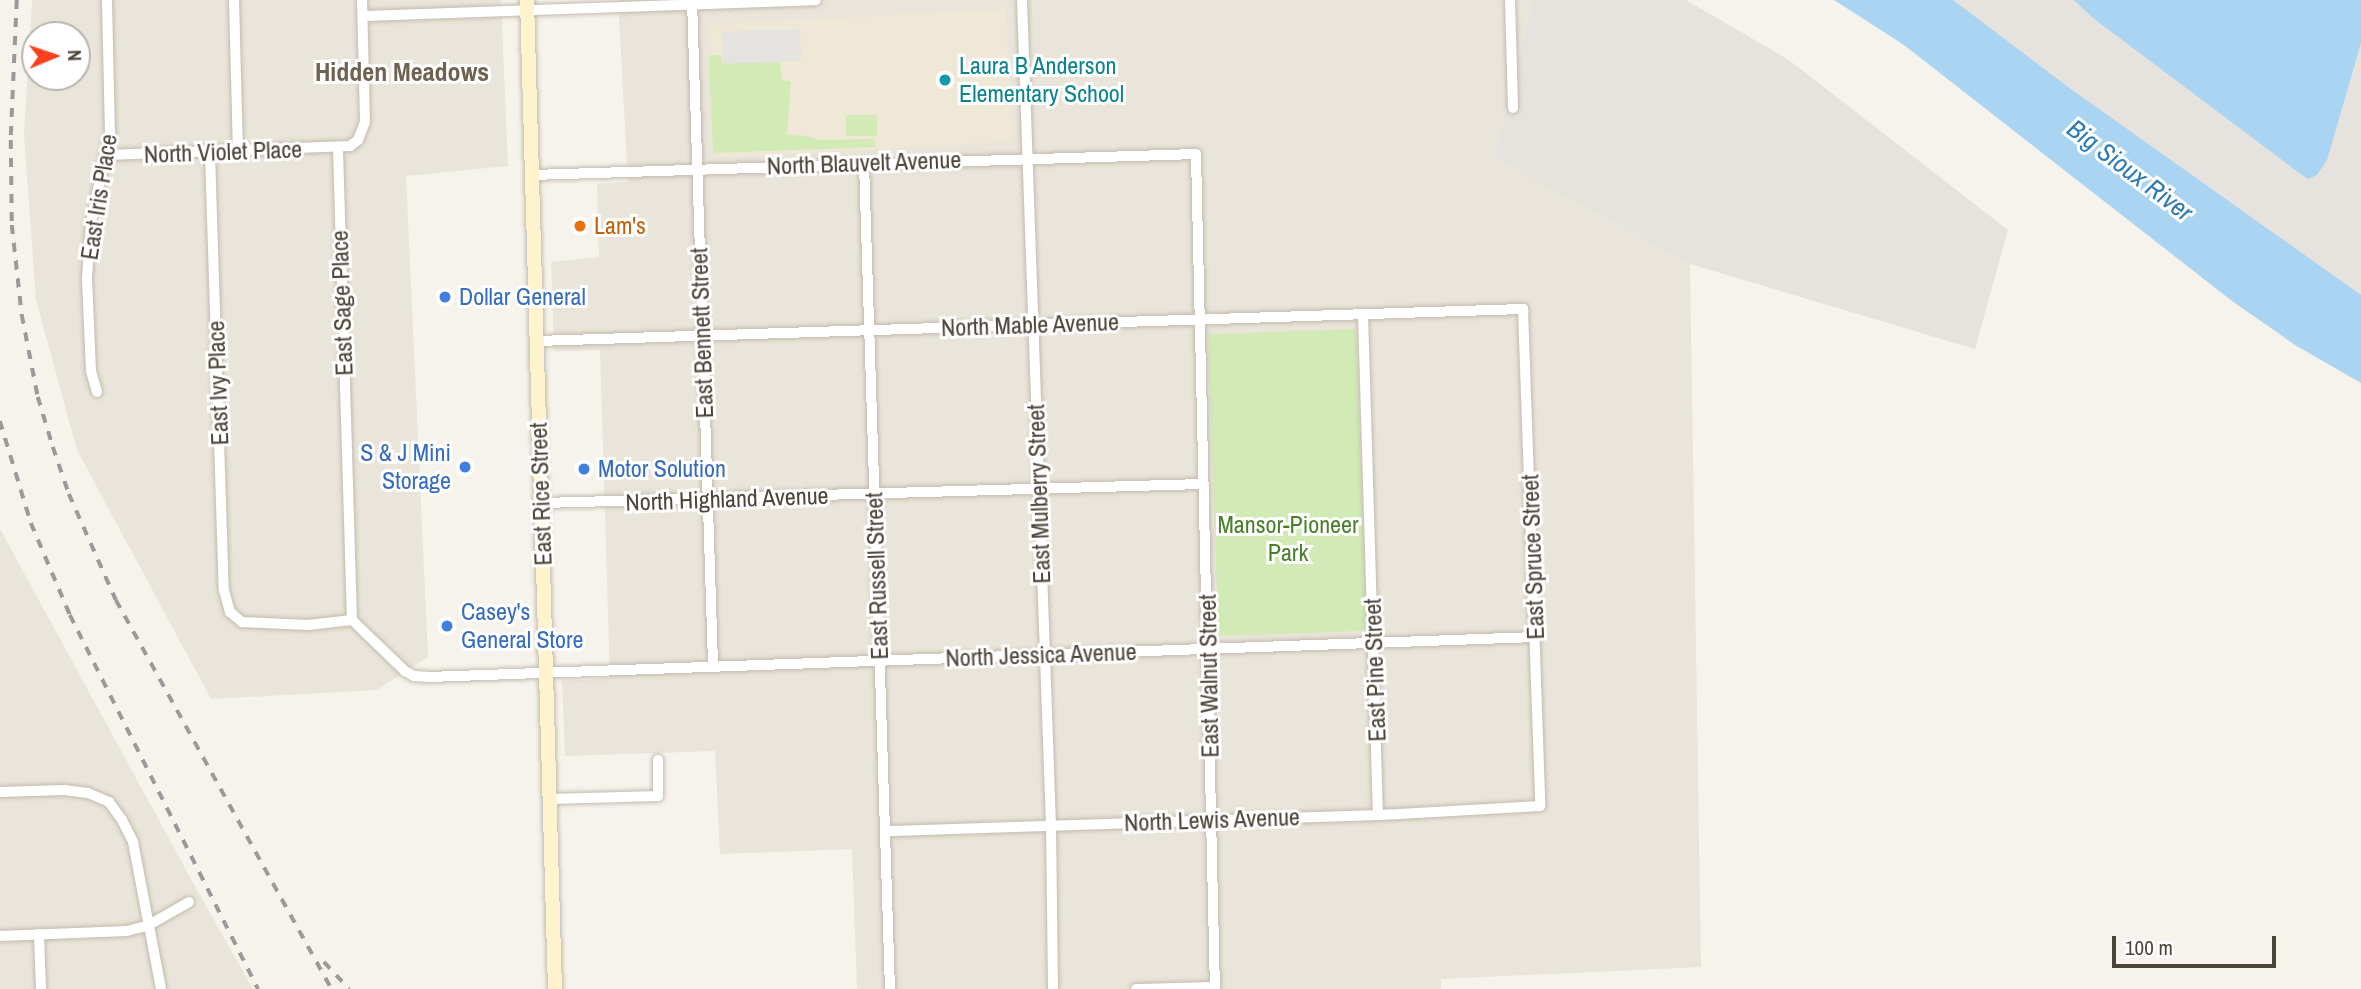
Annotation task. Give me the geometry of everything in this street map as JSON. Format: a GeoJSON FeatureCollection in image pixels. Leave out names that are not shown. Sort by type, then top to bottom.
{"type":"FeatureCollection","features":[{"type":"Feature","properties":{"kind":"main road","name":"East Rice Street"},"geometry":{"type":"LineString","coordinates":[[528,5],[555,989]]}},
{"type":"Feature","properties":{"kind":"street","name":"East Iris Place"},"geometry":{"type":"LineString","coordinates":[[97,392],[91,362],[88,245],[107,155],[110,122],[107,0]]}},
{"type":"Feature","properties":{"kind":"street"},"geometry":{"type":"LineString","coordinates":[[234,0],[238,150]]}},
{"type":"Feature","properties":{"kind":"street"},"geometry":{"type":"LineString","coordinates":[[338,149],[358,140],[365,122],[362,0]]}},
{"type":"Feature","properties":{"kind":"street"},"geometry":{"type":"LineString","coordinates":[[363,16],[528,5],[816,0]]}},
{"type":"Feature","properties":{"kind":"street","name":"East Mulberry Street"},"geometry":{"type":"LineString","coordinates":[[1023,0],[1051,825],[1053,989]]}},
{"type":"Feature","properties":{"kind":"street"},"geometry":{"type":"LineString","coordinates":[[1510,0],[1513,107]]}},
{"type":"Feature","properties":{"kind":"street","name":"East Bennett Street"},"geometry":{"type":"LineString","coordinates":[[692,3],[713,666]]}},
{"type":"Feature","properties":{"kind":"street","name":"North Violet Place"},"geometry":{"type":"LineString","coordinates":[[107,155],[338,149]]}},
{"type":"Feature","properties":{"kind":"street","name":"East Sage Place"},"geometry":{"type":"LineString","coordinates":[[338,149],[352,620]]}},
{"type":"Feature","properties":{"kind":"street","name":"East Ivy Place"},"geometry":{"type":"LineString","coordinates":[[210,153],[224,590],[230,612],[242,622],[260,625],[335,624],[352,620]]}},
{"type":"Feature","properties":{"kind":"street","name":"North Blauvelt Avenue"},"geometry":{"type":"LineString","coordinates":[[532,175],[1196,154]]}},
{"type":"Feature","properties":{"kind":"street","name":"East Walnut Street"},"geometry":{"type":"LineString","coordinates":[[1196,154],[1215,988]]}},
{"type":"Feature","properties":{"kind":"street","name":"East Russell Street"},"geometry":{"type":"LineString","coordinates":[[864,163],[890,989]]}},
{"type":"Feature","properties":{"kind":"street","name":"North Mable Avenue"},"geometry":{"type":"LineString","coordinates":[[537,341],[1523,309]]}},
{"type":"Feature","properties":{"kind":"street","name":"East Spruce Street"},"geometry":{"type":"LineString","coordinates":[[1523,309],[1540,806]]}},
{"type":"Feature","properties":{"kind":"street","name":"East Pine Street"},"geometry":{"type":"LineString","coordinates":[[1363,314],[1378,815]]}},
{"type":"Feature","properties":{"kind":"street","name":"North Highland Avenue"},"geometry":{"type":"LineString","coordinates":[[543,503],[1204,484]]}},
{"type":"Feature","properties":{"kind":"street","name":"North Jessica Avenue"},"geometry":{"type":"LineString","coordinates":[[352,620],[392,660],[414,676],[1536,637]]}},
{"type":"Feature","properties":{"kind":"street"},"geometry":{"type":"LineString","coordinates":[[550,799],[658,796],[657,760]]}},
{"type":"Feature","properties":{"kind":"street"},"geometry":{"type":"LineString","coordinates":[[0,792],[64,790],[88,793],[109,802],[133,842],[161,989]]}},
{"type":"Feature","properties":{"kind":"street","name":"North Lewis Avenue"},"geometry":{"type":"LineString","coordinates":[[885,831],[1378,815],[1540,806]]}},
{"type":"Feature","properties":{"kind":"street"},"geometry":{"type":"LineString","coordinates":[[0,936],[106,933],[149,925],[189,902]]}},
{"type":"Feature","properties":{"kind":"street"},"geometry":{"type":"LineString","coordinates":[[39,934],[41,989]]}},
{"type":"Feature","properties":{"kind":"street"},"geometry":{"type":"LineString","coordinates":[[1136,989],[1215,988]]}},
{"type":"Feature","properties":{"kind":"shaded area"},"geometry":{"type":"Polygon","coordinates":[[[32,0],[501,0],[508,166],[406,176],[428,657],[377,690],[211,699],[77,450],[36,300],[24,136],[27,91],[91,91],[91,21],[31,21],[32,0]]]}},
{"type":"Feature","properties":{"kind":"shaded area"},"geometry":{"type":"Polygon","coordinates":[[[618,0],[1533,0],[1493,158],[1690,264],[1701,967],[1441,979],[1441,989],[857,989],[852,849],[720,854],[715,751],[565,756],[562,681],[610,678],[600,350],[554,351],[551,262],[599,257],[597,184],[628,182],[618,0]]]}},
{"type":"Feature","properties":{"kind":"shaded area"},"geometry":{"type":"Polygon","coordinates":[[[1533,0],[1686,0],[1789,60],[2008,230],[1975,349],[1690,264],[1493,158],[1533,0]]]}},
{"type":"Feature","properties":{"kind":"shaded area"},"geometry":{"type":"Polygon","coordinates":[[[1921,0],[2361,0],[2361,320],[1921,0]]]}},
{"type":"Feature","properties":{"kind":"shaded area"},"geometry":{"type":"Polygon","coordinates":[[[1006,9],[1013,142],[716,157],[709,25],[1006,9]]]}},
{"type":"Feature","properties":{"kind":"shaded area"},"geometry":{"type":"Polygon","coordinates":[[[800,29],[801,61],[723,64],[722,32],[800,29]]]}},
{"type":"Feature","properties":{"kind":"shaded area"},"geometry":{"type":"Polygon","coordinates":[[[0,529],[202,899],[253,989],[0,989],[0,529]]]}},
{"type":"Feature","properties":{"kind":"green space"},"geometry":{"type":"Polygon","coordinates":[[[709,55],[721,55],[722,63],[780,62],[782,80],[791,81],[787,135],[808,136],[819,140],[874,139],[876,147],[713,153],[709,55]]]}},
{"type":"Feature","properties":{"kind":"green space"},"geometry":{"type":"Polygon","coordinates":[[[846,115],[877,115],[877,136],[846,136],[846,115]]]}},
{"type":"Feature","properties":{"kind":"green space","name":"Mansor-Pioneer Park"},"geometry":{"type":"Polygon","coordinates":[[[1356,329],[1367,631],[1219,636],[1208,334],[1356,329]]]}},
{"type":"Feature","properties":{"kind":"water","name":"Big Sioux River"},"geometry":{"type":"Polygon","coordinates":[[[1834,0],[1953,0],[2068,87],[2361,295],[2361,383],[2295,345],[2232,301],[1904,45],[1834,0]]]}},
{"type":"Feature","properties":{"kind":"water"},"geometry":{"type":"Polygon","coordinates":[[[2074,0],[2361,0],[2361,43],[2327,160],[2317,175],[2308,179],[2298,172],[2093,18],[2074,0]]]}},
{"type":"Feature","properties":{"kind":"railway"},"geometry":{"type":"LineString","coordinates":[[17,0],[11,140],[12,225],[22,315],[38,397],[53,447],[69,494],[116,600],[332,989]]}},
{"type":"Feature","properties":{"kind":"railway"},"geometry":{"type":"LineString","coordinates":[[0,421],[31,523],[70,615],[258,989]]}},
{"type":"Feature","properties":{"kind":"railway"},"geometry":{"type":"LineString","coordinates":[[324,962],[349,989]]}},
{"type":"Feature","properties":{"kind":"place","name":"Laura B Anderson Elementary School"},"geometry":{"type":"Point","coordinates":[945,80]}},
{"type":"Feature","properties":{"kind":"place","name":"Lam's"},"geometry":{"type":"Point","coordinates":[580,226]}},
{"type":"Feature","properties":{"kind":"place","name":"Dollar General"},"geometry":{"type":"Point","coordinates":[445,297]}},
{"type":"Feature","properties":{"kind":"place","name":"S & J Mini Storage"},"geometry":{"type":"Point","coordinates":[465,467]}},
{"type":"Feature","properties":{"kind":"place","name":"Motor Solution"},"geometry":{"type":"Point","coordinates":[584,469]}},
{"type":"Feature","properties":{"kind":"place","name":"Casey's General Store"},"geometry":{"type":"Point","coordinates":[447,626]}},
{"type":"Feature","properties":{"kind":"district","name":"Hidden Meadows"},"geometry":{"type":"Point","coordinates":[402,72]}}]}
